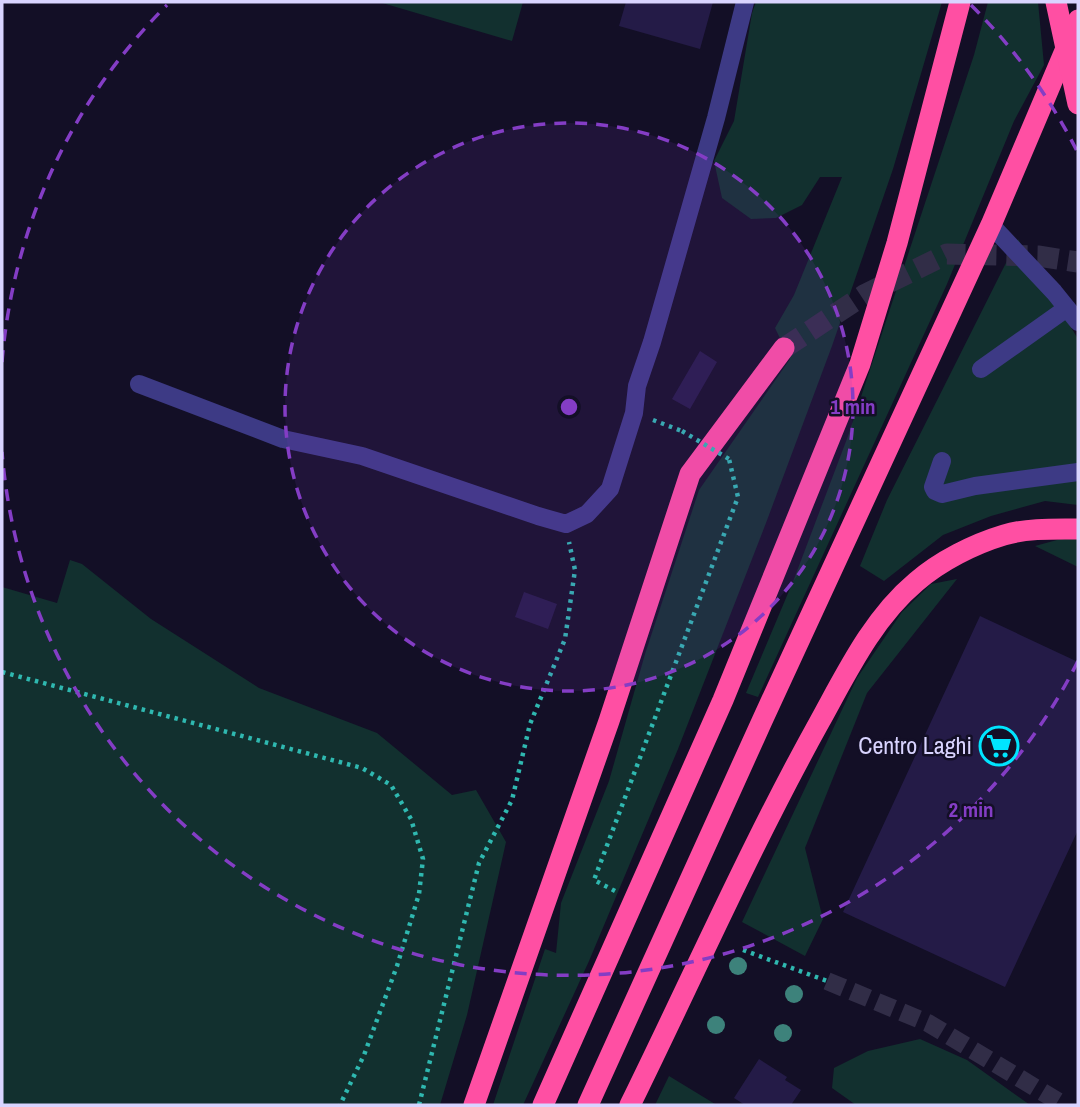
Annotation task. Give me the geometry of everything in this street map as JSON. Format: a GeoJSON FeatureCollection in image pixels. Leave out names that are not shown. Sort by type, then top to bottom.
{"type":"FeatureCollection","features":[{"type":"Feature","properties":{"kind":"highway"},"geometry":{"type":"LineString","coordinates":[[543,1105],[723,700],[860,364],[897,243],[960,2]]}},
{"type":"Feature","properties":{"kind":"highway"},"geometry":{"type":"LineString","coordinates":[[1056,2],[1078,104]]}},
{"type":"Feature","properties":{"kind":"highway"},"geometry":{"type":"LineString","coordinates":[[588,1105],[991,225],[1078,20]]}},
{"type":"Feature","properties":{"kind":"highway"},"geometry":{"type":"LineString","coordinates":[[474,1105],[609,721],[690,474],[784,348]]}},
{"type":"Feature","properties":{"kind":"highway"},"geometry":{"type":"LineString","coordinates":[[630,1105],[796,764],[884,614],[916,581],[973,547],[1006,534],[1058,529],[1078,530]]}},
{"type":"Feature","properties":{"kind":"lane"},"geometry":{"type":"LineString","coordinates":[[139,384],[283,439],[362,456],[428,481],[566,524],[587,514],[610,489],[634,413],[637,386],[716,118],[746,2]]}},
{"type":"Feature","properties":{"kind":"lane"},"geometry":{"type":"LineString","coordinates":[[981,369],[1073,315],[991,225]]}},
{"type":"Feature","properties":{"kind":"lane"},"geometry":{"type":"LineString","coordinates":[[942,461],[933,487],[942,494],[975,486],[1078,472]]}},
{"type":"Feature","properties":{"kind":"path"},"geometry":{"type":"LineString","coordinates":[[616,891],[594,880],[738,497],[729,459],[681,431],[634,413]]}},
{"type":"Feature","properties":{"kind":"path"},"geometry":{"type":"LineString","coordinates":[[419,1105],[479,863],[512,800],[530,724],[565,639],[575,570],[566,524]]}},
{"type":"Feature","properties":{"kind":"path"},"geometry":{"type":"LineString","coordinates":[[2,672],[362,768],[391,785],[411,819],[423,859],[419,894],[365,1055],[340,1105]]}},
{"type":"Feature","properties":{"kind":"path"},"geometry":{"type":"LineString","coordinates":[[743,950],[827,981]]}},
{"type":"Feature","properties":{"kind":"green space"},"geometry":{"type":"Polygon","coordinates":[[[379,2],[523,2],[512,41],[379,2]]]}},
{"type":"Feature","properties":{"kind":"green space"},"geometry":{"type":"Polygon","coordinates":[[[756,2],[942,2],[893,169],[832,346],[678,749],[589,961],[523,1105],[493,1105],[545,949],[556,953],[561,903],[609,781],[645,654],[699,490],[790,359],[775,328],[794,295],[842,177],[820,177],[802,205],[776,218],[751,219],[722,198],[714,161],[734,121],[756,2]]]}},
{"type":"Feature","properties":{"kind":"green space"},"geometry":{"type":"Polygon","coordinates":[[[988,2],[1038,2],[1044,65],[1014,121],[947,284],[758,697],[746,693],[794,579],[848,436],[974,55],[988,2]]]}},
{"type":"Feature","properties":{"kind":"green space"},"geometry":{"type":"Polygon","coordinates":[[[1018,239],[1078,339],[1078,505],[1045,501],[991,516],[943,535],[884,581],[860,566],[887,500],[1018,239]]]}},
{"type":"Feature","properties":{"kind":"green space"},"geometry":{"type":"Polygon","coordinates":[[[1068,537],[1078,539],[1078,567],[1035,546],[1068,537]]]}},
{"type":"Feature","properties":{"kind":"green space"},"geometry":{"type":"Polygon","coordinates":[[[70,560],[82,564],[151,619],[259,688],[377,733],[452,795],[476,790],[506,842],[467,1015],[440,1105],[2,1105],[2,587],[57,603],[70,560]]]}},
{"type":"Feature","properties":{"kind":"green space"},"geometry":{"type":"Polygon","coordinates":[[[957,579],[867,693],[805,848],[823,919],[805,956],[742,922],[857,678],[902,612],[931,584],[957,579]]]}},
{"type":"Feature","properties":{"kind":"green space"},"geometry":{"type":"Polygon","coordinates":[[[920,1039],[967,1060],[1030,1105],[856,1105],[832,1088],[834,1068],[868,1051],[920,1039]]]}},
{"type":"Feature","properties":{"kind":"green space"},"geometry":{"type":"Polygon","coordinates":[[[669,1076],[715,1104],[715,1105],[655,1105],[669,1076]]]}},
{"type":"Feature","properties":{"kind":"building"},"geometry":{"type":"Polygon","coordinates":[[[626,2],[713,2],[700,49],[619,26],[626,2]]]}},
{"type":"Feature","properties":{"kind":"building"},"geometry":{"type":"Polygon","coordinates":[[[700,351],[717,362],[690,409],[672,399],[700,351]]]}},
{"type":"Feature","properties":{"kind":"building"},"geometry":{"type":"Polygon","coordinates":[[[524,592],[557,604],[548,629],[515,617],[524,592]]]}},
{"type":"Feature","properties":{"kind":"building","name":"Centro Laghi"},"geometry":{"type":"Polygon","coordinates":[[[980,616],[1078,662],[1078,830],[1005,987],[843,912],[980,616]]]}},
{"type":"Feature","properties":{"kind":"building"},"geometry":{"type":"Polygon","coordinates":[[[759,1059],[787,1077],[785,1080],[801,1090],[791,1105],[745,1105],[734,1098],[759,1059]]]}},
{"type":"Feature","properties":{"kind":"tunnel"},"geometry":{"type":"LineString","coordinates":[[784,348],[864,295],[947,254],[1038,256],[1078,262]]}},
{"type":"Feature","properties":{"kind":"tunnel"},"geometry":{"type":"LineString","coordinates":[[827,981],[928,1023],[1064,1105]]}},
{"type":"Feature","properties":{"kind":"place","name":"Centro Laghi"},"geometry":{"type":"Point","coordinates":[999,746]}}]}
